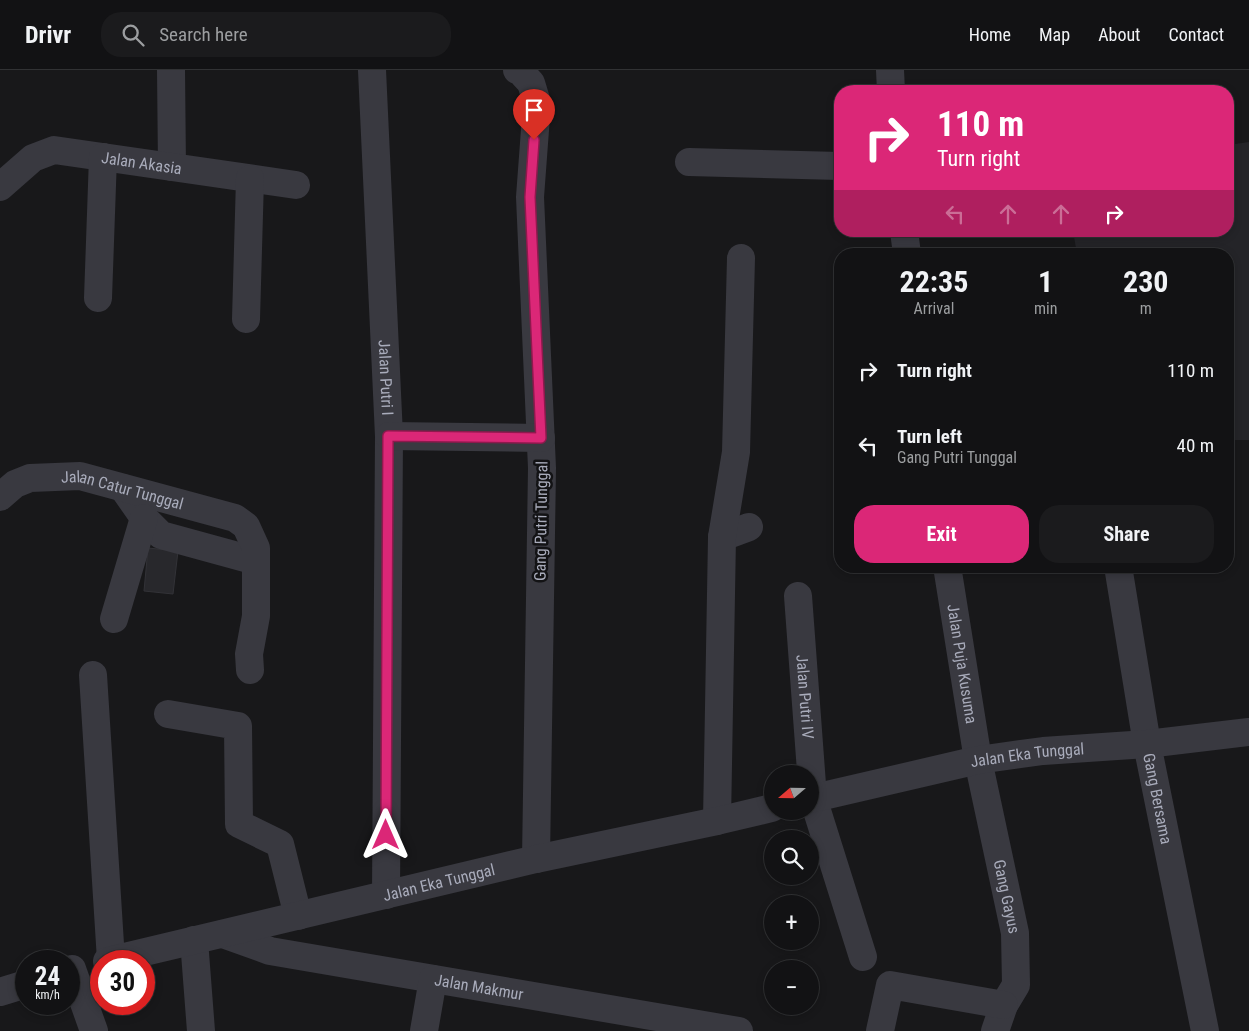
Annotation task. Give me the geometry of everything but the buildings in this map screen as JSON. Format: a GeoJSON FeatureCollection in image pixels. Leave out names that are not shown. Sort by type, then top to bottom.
{"type":"FeatureCollection","features":[{"type":"Feature","properties":{"kind":"street"},"geometry":{"type":"LineString","coordinates":[[171,70],[172,167]]}},
{"type":"Feature","properties":{"kind":"street","name":"Jalan Putri I"},"geometry":{"type":"LineString","coordinates":[[372,70],[388,436],[386,895]]}},
{"type":"Feature","properties":{"kind":"street","name":"Gang Putri Tunggal"},"geometry":{"type":"LineString","coordinates":[[517,70],[531,83],[537,103],[530,197],[542,468],[536,859]]}},
{"type":"Feature","properties":{"kind":"street"},"geometry":{"type":"LineString","coordinates":[[890,70],[891,85]]}},
{"type":"Feature","properties":{"kind":"street","name":"Jalan Akasia"},"geometry":{"type":"LineString","coordinates":[[0,187],[33,158],[54,150],[296,185]]}},
{"type":"Feature","properties":{"kind":"street"},"geometry":{"type":"LineString","coordinates":[[98,298],[103,157]]}},
{"type":"Feature","properties":{"kind":"street"},"geometry":{"type":"LineString","coordinates":[[689,162],[834,166]]}},
{"type":"Feature","properties":{"kind":"street"},"geometry":{"type":"LineString","coordinates":[[246,319],[250,179]]}},
{"type":"Feature","properties":{"kind":"street"},"geometry":{"type":"LineString","coordinates":[[717,821],[722,537],[736,452],[741,258]]}},
{"type":"Feature","properties":{"kind":"street"},"geometry":{"type":"LineString","coordinates":[[388,436],[541,438]]}},
{"type":"Feature","properties":{"kind":"street","name":"Jalan Catur Tunggal"},"geometry":{"type":"LineString","coordinates":[[0,497],[15,484],[30,478],[80,476],[235,518],[246,526],[256,548],[256,561]]}},
{"type":"Feature","properties":{"kind":"street"},"geometry":{"type":"LineString","coordinates":[[123,488],[144,518],[161,535],[256,561],[256,616],[249,654],[250,670]]}},
{"type":"Feature","properties":{"kind":"street"},"geometry":{"type":"LineString","coordinates":[[114,619],[144,518]]}},
{"type":"Feature","properties":{"kind":"street"},"geometry":{"type":"LineString","coordinates":[[722,537],[749,527]]}},
{"type":"Feature","properties":{"kind":"street","name":"Jalan Puja Kusuma"},"geometry":{"type":"LineString","coordinates":[[948,573],[978,760]]}},
{"type":"Feature","properties":{"kind":"street","name":"Gang Bersama"},"geometry":{"type":"LineString","coordinates":[[1119,573],[1147,744],[1205,1031]]}},
{"type":"Feature","properties":{"kind":"street","name":"Jalan Putri IV"},"geometry":{"type":"LineString","coordinates":[[798,596],[810,765]]}},
{"type":"Feature","properties":{"kind":"street"},"geometry":{"type":"LineString","coordinates":[[93,675],[106,950]]}},
{"type":"Feature","properties":{"kind":"street"},"geometry":{"type":"LineString","coordinates":[[168,714],[238,726],[239,824],[280,844],[298,916]]}},
{"type":"Feature","properties":{"kind":"street","name":"Jalan Eka Tunggal"},"geometry":{"type":"LineString","coordinates":[[819,797],[978,760],[1043,751],[1147,744],[1249,732]]}},
{"type":"Feature","properties":{"kind":"street","name":"Gang Gayus"},"geometry":{"type":"LineString","coordinates":[[978,760],[1016,933],[1016,985],[1004,1004],[995,1031]]}},
{"type":"Feature","properties":{"kind":"street","name":"Jalan Eka Tunggal"},"geometry":{"type":"LineString","coordinates":[[152,950],[536,859],[764,810]]}},
{"type":"Feature","properties":{"kind":"street","name":"Jalan Putri IV"},"geometry":{"type":"LineString","coordinates":[[819,820],[863,957]]}},
{"type":"Feature","properties":{"kind":"street","name":"Jalan Makmur"},"geometry":{"type":"LineString","coordinates":[[223,934],[270,950],[739,1031]]}},
{"type":"Feature","properties":{"kind":"street"},"geometry":{"type":"LineString","coordinates":[[194,940],[201,1031]]}},
{"type":"Feature","properties":{"kind":"street"},"geometry":{"type":"LineString","coordinates":[[424,1031],[433,979]]}},
{"type":"Feature","properties":{"kind":"street"},"geometry":{"type":"LineString","coordinates":[[880,1031],[890,985],[1004,1004]]}},
{"type":"Feature","properties":{"kind":"street"},"geometry":{"type":"LineString","coordinates":[[0,992],[15,987]]}},
{"type":"Feature","properties":{"kind":"street"},"geometry":{"type":"LineString","coordinates":[[80,995],[94,1031]]}},
{"type":"Feature","properties":{"kind":"shaded area"},"geometry":{"type":"Polygon","coordinates":[[[1249,142],[1249,440],[1234,440],[1234,248],[1076,248],[1074,237],[1234,237],[1234,144],[1249,142]]]}},
{"type":"Feature","properties":{"kind":"route"},"geometry":{"type":"LineString","coordinates":[[386,835],[388,436],[541,438],[530,197],[534,140]]}}]}
